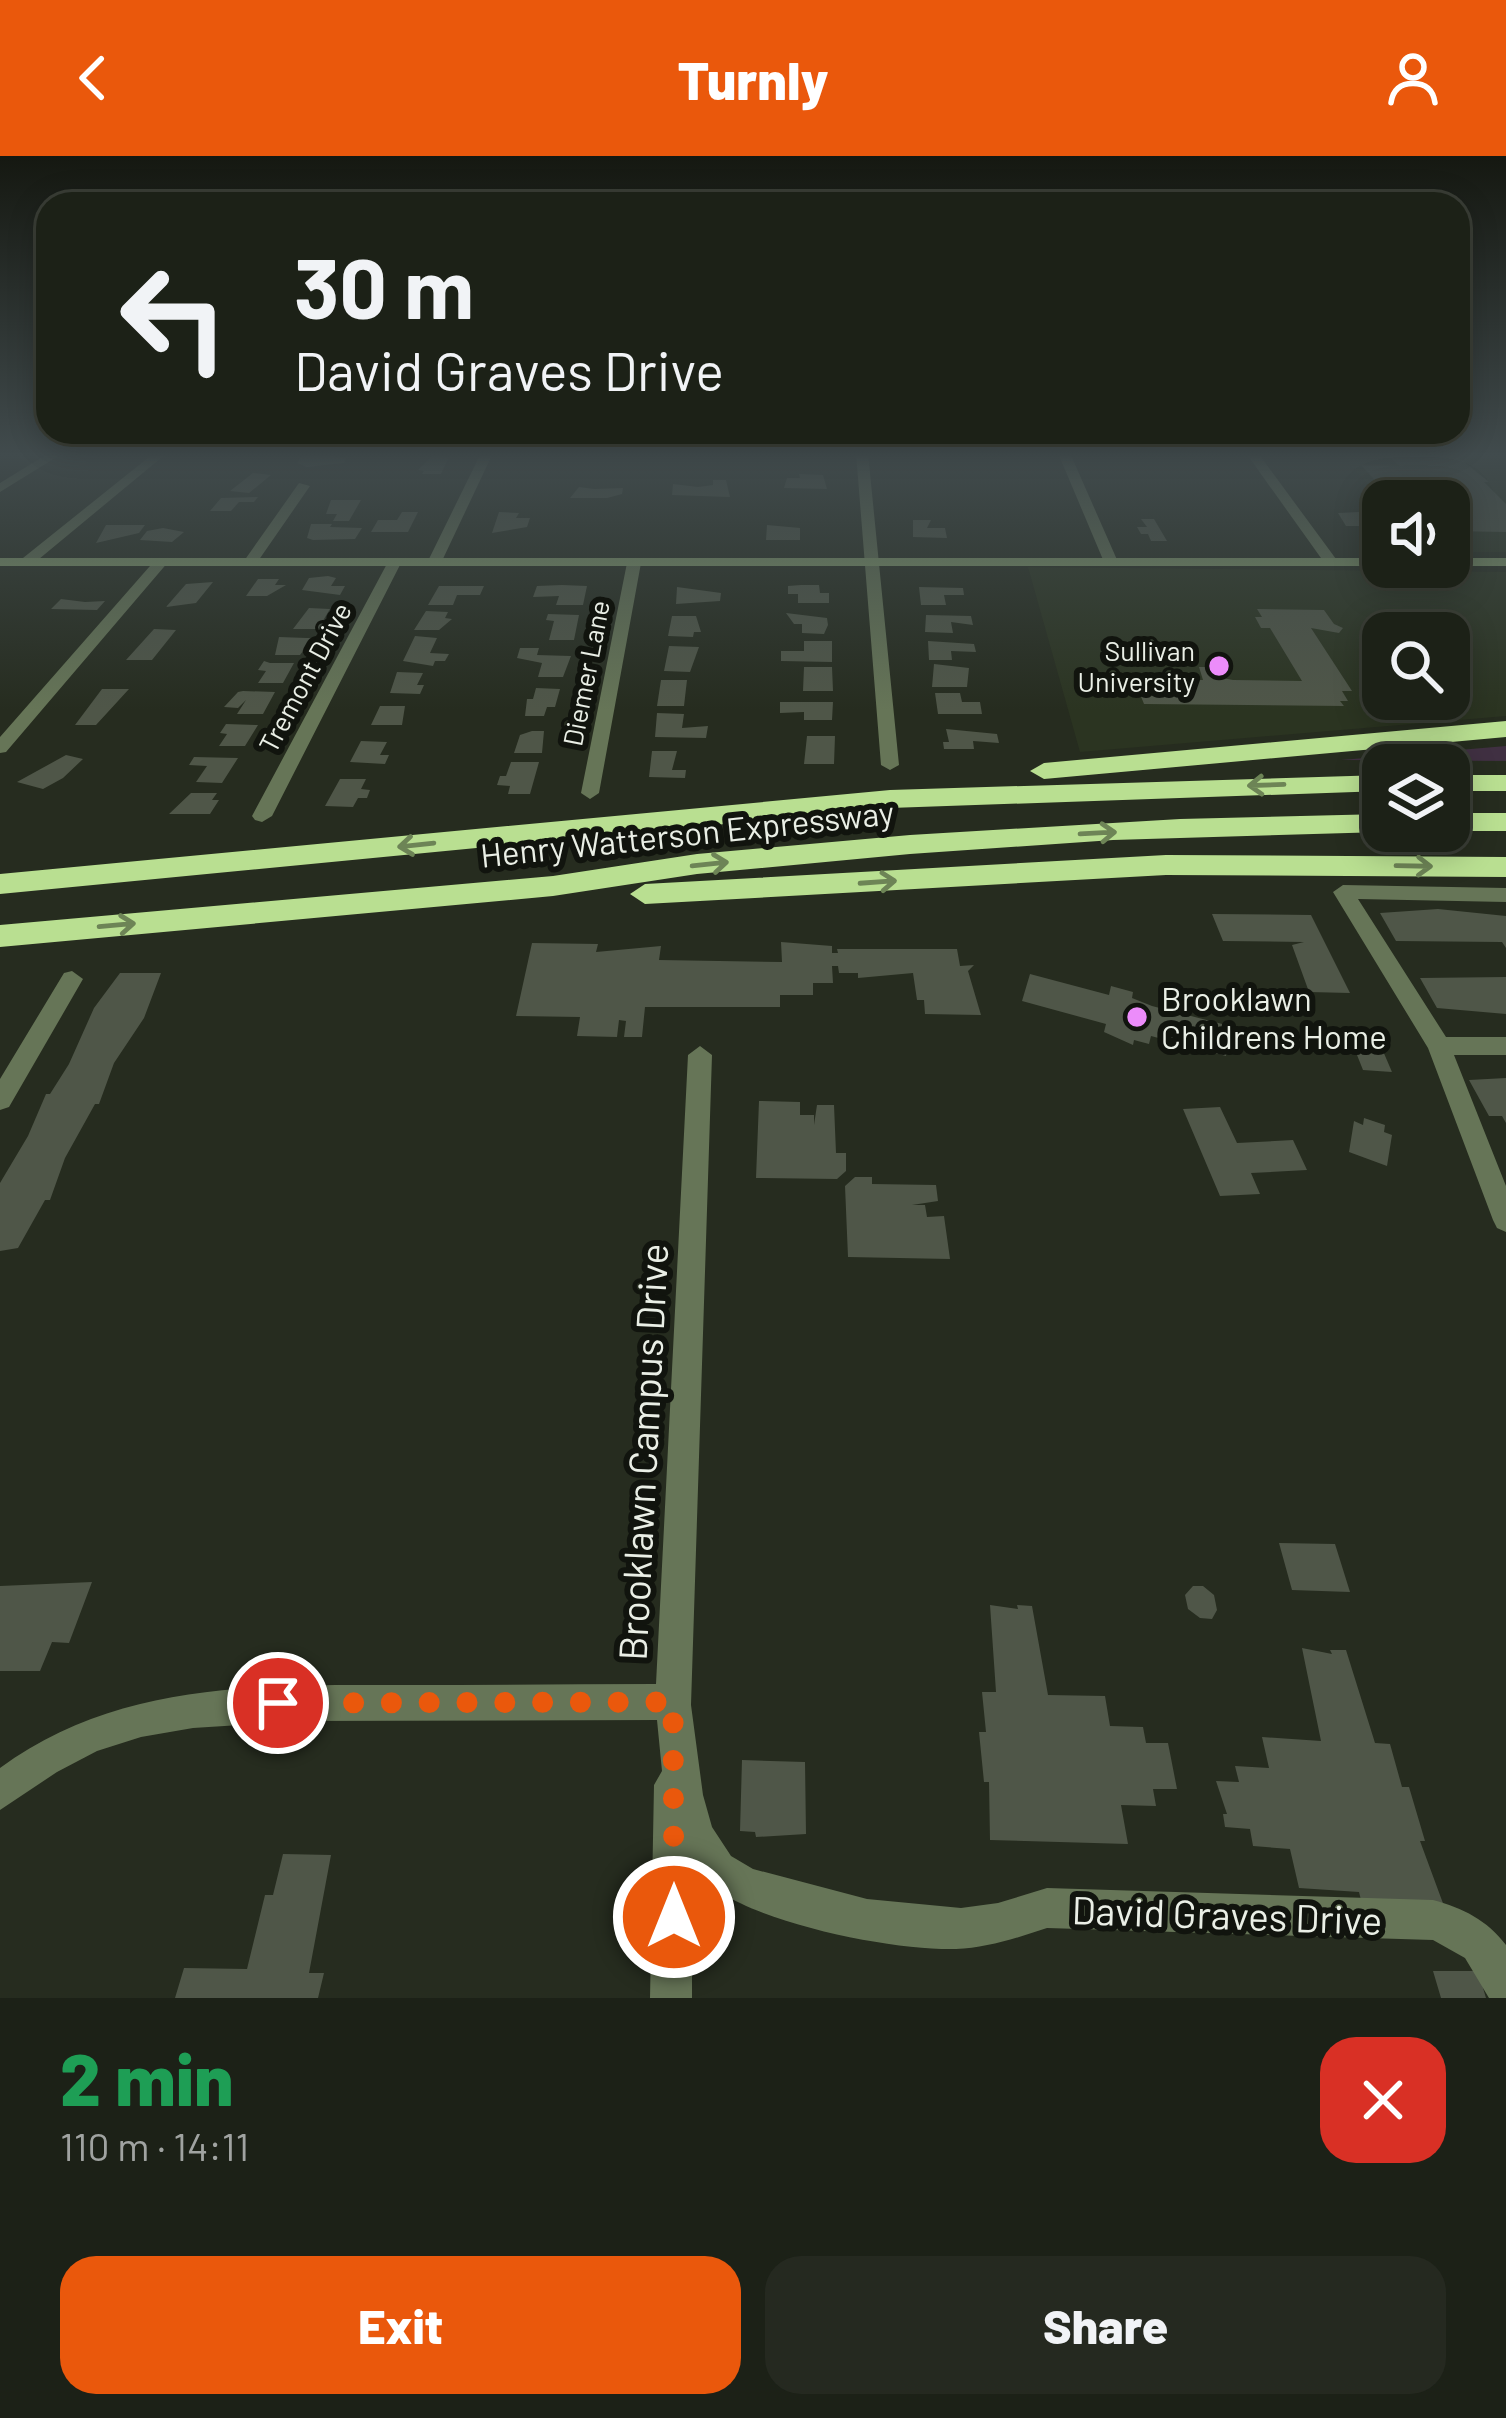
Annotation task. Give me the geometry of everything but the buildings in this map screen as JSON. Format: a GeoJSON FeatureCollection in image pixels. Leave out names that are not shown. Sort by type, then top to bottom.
{"type":"FeatureCollection","features":[{"type":"Feature","properties":{"kind":"highway"},"geometry":{"type":"LineString","coordinates":[[890,799],[974,777],[1506,729]]}},
{"type":"Feature","properties":{"kind":"highway"},"geometry":{"type":"LineString","coordinates":[[1470,783],[1506,783]]}},
{"type":"Feature","properties":{"kind":"highway","name":"Henry Watterson Expressway"},"geometry":{"type":"LineString","coordinates":[[0,884],[890,799],[1362,785]]}},
{"type":"Feature","properties":{"kind":"highway"},"geometry":{"type":"LineString","coordinates":[[1470,822],[1506,822]]}},
{"type":"Feature","properties":{"kind":"highway","name":"Henry Watterson Expressway"},"geometry":{"type":"LineString","coordinates":[[0,936],[553,886],[630,872],[988,838],[1362,824]]}},
{"type":"Feature","properties":{"kind":"highway"},"geometry":{"type":"LineString","coordinates":[[553,886],[594,897],[1166,866],[1506,867]]}},
{"type":"Feature","properties":{"kind":"main road"},"geometry":{"type":"LineString","coordinates":[[0,562],[1362,562]]}},
{"type":"Feature","properties":{"kind":"main road"},"geometry":{"type":"LineString","coordinates":[[1470,562],[1506,562]]}},
{"type":"Feature","properties":{"kind":"street"},"geometry":{"type":"LineString","coordinates":[[28,562],[56,539]]}},
{"type":"Feature","properties":{"kind":"street"},"geometry":{"type":"LineString","coordinates":[[250,561],[266,539]]}},
{"type":"Feature","properties":{"kind":"street"},"geometry":{"type":"LineString","coordinates":[[434,563],[446,539]]}},
{"type":"Feature","properties":{"kind":"street"},"geometry":{"type":"LineString","coordinates":[[870,539],[890,765]]}},
{"type":"Feature","properties":{"kind":"street"},"geometry":{"type":"LineString","coordinates":[[1101,539],[1111,562]]}},
{"type":"Feature","properties":{"kind":"street"},"geometry":{"type":"LineString","coordinates":[[1314,539],[1331,562]]}},
{"type":"Feature","properties":{"kind":"street"},"geometry":{"type":"LineString","coordinates":[[0,748],[162,561]]}},
{"type":"Feature","properties":{"kind":"street","name":"Tremont Drive"},"geometry":{"type":"LineString","coordinates":[[262,816],[394,563]]}},
{"type":"Feature","properties":{"kind":"street","name":"Diemer Lane"},"geometry":{"type":"LineString","coordinates":[[590,793],[634,563]]}},
{"type":"Feature","properties":{"kind":"street"},"geometry":{"type":"LineString","coordinates":[[1506,895],[1343,892],[1439,1046],[1506,1220]]}},
{"type":"Feature","properties":{"kind":"street"},"geometry":{"type":"LineString","coordinates":[[0,1100],[72,979]]}},
{"type":"Feature","properties":{"kind":"street"},"geometry":{"type":"LineString","coordinates":[[1439,1046],[1506,1046]]}},
{"type":"Feature","properties":{"kind":"street","name":"Brooklawn Campus Drive"},"geometry":{"type":"LineString","coordinates":[[671,1998],[673,1702],[700,1055]]}},
{"type":"Feature","properties":{"kind":"street"},"geometry":{"type":"LineString","coordinates":[[0,1790],[62,1745],[97,1731],[234,1703],[673,1702]]}},
{"type":"Feature","properties":{"kind":"street","name":"David Graves Drive"},"geometry":{"type":"LineString","coordinates":[[673,1702],[691,1819],[701,1848],[723,1874],[754,1887],[866,1921],[946,1930],[1001,1924],[1047,1908],[1433,1920],[1456,1925],[1476,1938],[1491,1956],[1506,1988]]}},
{"type":"Feature","properties":{"kind":"shaded area"},"geometry":{"type":"Polygon","coordinates":[[[1470,539],[1506,539],[1506,552],[1470,552],[1470,539]]]}},
{"type":"Feature","properties":{"kind":"shaded area","name":"Sullivan University"},"geometry":{"type":"Polygon","coordinates":[[[1028,567],[1362,570],[1362,588],[1470,588],[1470,572],[1506,572],[1506,716],[1470,719],[1470,612],[1362,612],[1362,720],[1459,720],[1080,752],[1028,567]]]}},
{"type":"Feature","properties":{"kind":"shaded area"},"geometry":{"type":"Polygon","coordinates":[[[1506,746],[1506,761],[1470,761],[1470,749],[1506,746]]]}},
{"type":"Feature","properties":{"kind":"place","name":"Sullivan University"},"geometry":{"type":"Point","coordinates":[1219,666]}},
{"type":"Feature","properties":{"kind":"place","name":"Brooklawn Childrens Home"},"geometry":{"type":"Point","coordinates":[1137,1017]}},
{"type":"Feature","properties":{"kind":"route"},"geometry":{"type":"LineString","coordinates":[[278,1703],[673,1702],[674,1917]]}}]}
